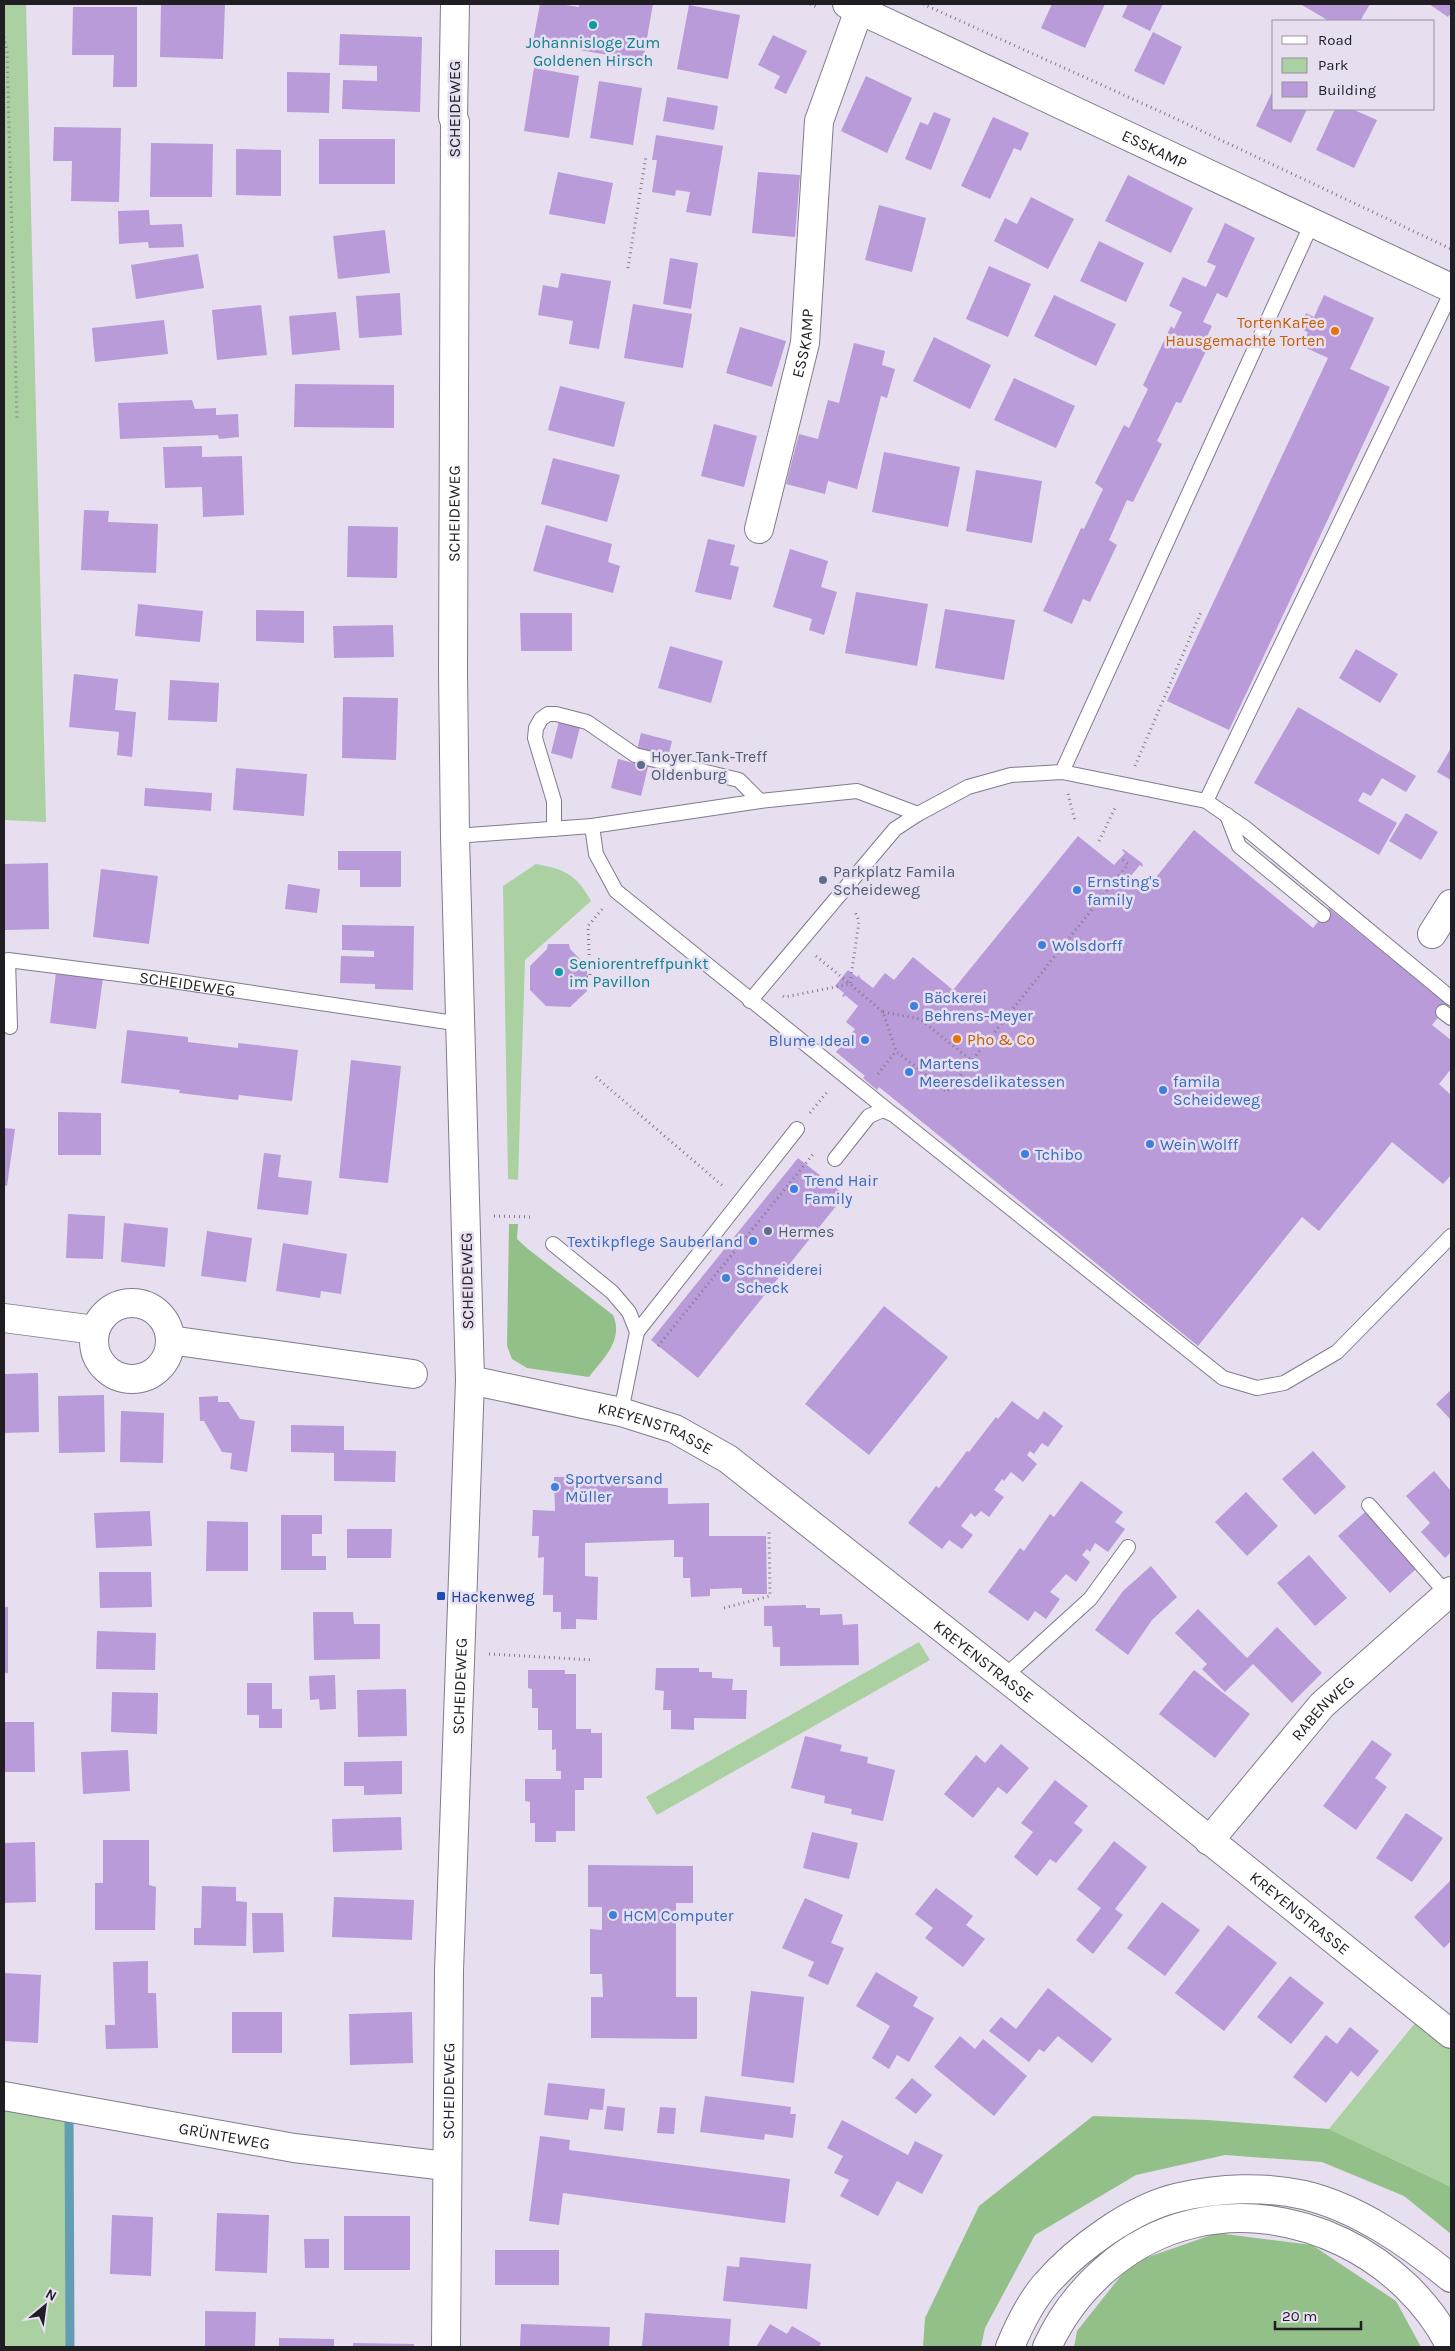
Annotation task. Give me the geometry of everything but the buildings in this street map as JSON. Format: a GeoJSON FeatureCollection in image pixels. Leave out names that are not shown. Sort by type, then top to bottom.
{"type":"FeatureCollection","features":[{"type":"Feature","properties":{"kind":"main road","name":"SCHEIDEWEG"},"geometry":{"type":"LineString","coordinates":[[446,2347],[449,1956],[470,1380],[455,836],[453,671],[453,117],[455,4]]}},
{"type":"Feature","properties":{"kind":"main road","name":"ESSKAMP"},"geometry":{"type":"LineString","coordinates":[[759,529],[805,343],[819,121],[853,7],[1451,288]]}},
{"type":"Feature","properties":{"kind":"main road"},"geometry":{"type":"LineString","coordinates":[[1432,934],[1451,904]]}},
{"type":"Feature","properties":{"kind":"main road"},"geometry":{"type":"LineString","coordinates":[[119,1305],[142,1305],[153,1310],[162,1318],[168,1328],[170,1340],[168,1354],[162,1365],[152,1374],[140,1379],[127,1379],[114,1375],[104,1367],[96,1356],[94,1343],[95,1330],[104,1315],[119,1305]]}},
{"type":"Feature","properties":{"kind":"main road"},"geometry":{"type":"LineString","coordinates":[[4,1318],[95,1330]]}},
{"type":"Feature","properties":{"kind":"main road"},"geometry":{"type":"LineString","coordinates":[[170,1340],[413,1374]]}},
{"type":"Feature","properties":{"kind":"main road","name":"KREYENSTRASSE"},"geometry":{"type":"LineString","coordinates":[[470,1380],[621,1412],[675,1430],[728,1459],[1451,2034]]}},
{"type":"Feature","properties":{"kind":"main road","name":"RABENWEG"},"geometry":{"type":"LineString","coordinates":[[1209,1841],[1322,1705],[1449,1592]]}},
{"type":"Feature","properties":{"kind":"main road","name":"GRÜNTEWEG"},"geometry":{"type":"LineString","coordinates":[[4,2096],[294,2148],[446,2166]]}},
{"type":"Feature","properties":{"kind":"main road"},"geometry":{"type":"LineString","coordinates":[[1010,2347],[1019,2325],[1045,2285],[1089,2244],[1129,2216],[1178,2197],[1229,2189],[1266,2190],[1304,2196],[1369,2220],[1431,2262],[1451,2278]]}},
{"type":"Feature","properties":{"kind":"main road"},"geometry":{"type":"LineString","coordinates":[[1047,2347],[1055,2330],[1084,2288],[1121,2256],[1157,2235],[1193,2223],[1242,2218],[1292,2224],[1339,2240],[1382,2264],[1418,2296],[1451,2347]]}},
{"type":"Feature","properties":{"kind":"lane"},"geometry":{"type":"LineString","coordinates":[[1062,772],[1312,223]]}},
{"type":"Feature","properties":{"kind":"lane"},"geometry":{"type":"LineString","coordinates":[[1206,801],[1451,293]]}},
{"type":"Feature","properties":{"kind":"lane"},"geometry":{"type":"LineString","coordinates":[[554,829],[554,801],[535,738],[536,728],[541,719],[548,714],[556,714],[587,722],[635,755],[739,780],[760,801]]}},
{"type":"Feature","properties":{"kind":"lane"},"geometry":{"type":"LineString","coordinates":[[750,1001],[895,829],[918,814],[968,787],[1010,775],[1062,772],[1206,801],[1227,814],[1451,998]]}},
{"type":"Feature","properties":{"kind":"lane"},"geometry":{"type":"LineString","coordinates":[[455,836],[592,826],[760,801],[857,791],[918,814]]}},
{"type":"Feature","properties":{"kind":"lane"},"geometry":{"type":"LineString","coordinates":[[1227,814],[1239,846],[1323,915]]}},
{"type":"Feature","properties":{"kind":"lane"},"geometry":{"type":"LineString","coordinates":[[592,826],[596,854],[616,892],[1223,1378],[1257,1388],[1284,1383],[1336,1352],[1451,1236]]}},
{"type":"Feature","properties":{"kind":"lane","name":"SCHEIDEWEG"},"geometry":{"type":"LineString","coordinates":[[10,1027],[8,960],[166,980],[461,1024]]}},
{"type":"Feature","properties":{"kind":"lane"},"geometry":{"type":"LineString","coordinates":[[835,1159],[869,1116],[882,1110],[894,1116]]}},
{"type":"Feature","properties":{"kind":"lane"},"geometry":{"type":"LineString","coordinates":[[621,1412],[637,1332],[797,1130]]}},
{"type":"Feature","properties":{"kind":"lane"},"geometry":{"type":"LineString","coordinates":[[553,1244],[612,1292],[629,1312],[637,1332]]}},
{"type":"Feature","properties":{"kind":"lane"},"geometry":{"type":"LineString","coordinates":[[1369,1505],[1449,1592]]}},
{"type":"Feature","properties":{"kind":"lane"},"geometry":{"type":"LineString","coordinates":[[1004,1677],[1090,1599],[1128,1547]]}},
{"type":"Feature","properties":{"kind":"path"},"geometry":{"type":"LineString","coordinates":[[923,4],[1168,115],[1451,249]]}},
{"type":"Feature","properties":{"kind":"path"},"geometry":{"type":"LineString","coordinates":[[4,36],[7,51],[17,418]]}},
{"type":"Feature","properties":{"kind":"path"},"geometry":{"type":"LineString","coordinates":[[628,268],[646,156]]}},
{"type":"Feature","properties":{"kind":"path"},"geometry":{"type":"LineString","coordinates":[[1099,841],[1126,785],[1201,612]]}},
{"type":"Feature","properties":{"kind":"path"},"geometry":{"type":"LineString","coordinates":[[883,1012],[896,1051],[947,1092],[1128,864],[1120,858]]}},
{"type":"Feature","properties":{"kind":"path"},"geometry":{"type":"LineString","coordinates":[[845,886],[858,921],[850,984]]}},
{"type":"Feature","properties":{"kind":"path"},"geometry":{"type":"LineString","coordinates":[[800,942],[883,1012],[920,1019],[972,1061]]}},
{"type":"Feature","properties":{"kind":"path"},"geometry":{"type":"LineString","coordinates":[[766,982],[785,997],[850,984]]}},
{"type":"Feature","properties":{"kind":"path"},"geometry":{"type":"LineString","coordinates":[[797,1130],[842,1074]]}},
{"type":"Feature","properties":{"kind":"path"},"geometry":{"type":"LineString","coordinates":[[596,1077],[741,1201]]}},
{"type":"Feature","properties":{"kind":"path"},"geometry":{"type":"LineString","coordinates":[[658,1346],[805,1164]]}},
{"type":"Feature","properties":{"kind":"path"},"geometry":{"type":"LineString","coordinates":[[466,1215],[533,1217]]}},
{"type":"Feature","properties":{"kind":"path"},"geometry":{"type":"LineString","coordinates":[[724,1608],[770,1596],[769,1491]]}},
{"type":"Feature","properties":{"kind":"path"},"geometry":{"type":"LineString","coordinates":[[460,1653],[594,1660]]}},
{"type":"Feature","properties":{"kind":"green space"},"geometry":{"type":"Polygon","coordinates":[[[4,4],[26,4],[46,822],[4,820],[4,4]]]}},
{"type":"Feature","properties":{"kind":"green space"},"geometry":{"type":"Polygon","coordinates":[[[536,864],[555,868],[575,879],[591,901],[525,960],[518,1180],[508,1179],[503,886],[536,864]]]}},
{"type":"Feature","properties":{"kind":"green space"},"geometry":{"type":"Polygon","coordinates":[[[509,1224],[518,1224],[517,1239],[528,1249],[613,1315],[616,1324],[614,1341],[606,1356],[589,1377],[527,1368],[512,1359],[507,1346],[509,1224]]]}},
{"type":"Feature","properties":{"kind":"green space"},"geometry":{"type":"Polygon","coordinates":[[[919,1642],[930,1660],[657,1815],[646,1797],[919,1642]]]}},
{"type":"Feature","properties":{"kind":"green space"},"geometry":{"type":"Polygon","coordinates":[[[1424,2012],[1451,2034],[1451,2187],[1329,2129],[1424,2012]]]}},
{"type":"Feature","properties":{"kind":"green space"},"geometry":{"type":"Polygon","coordinates":[[[4,2096],[69,2107],[70,2347],[4,2347],[4,2096]]]}},
{"type":"Feature","properties":{"kind":"green space"},"geometry":{"type":"Polygon","coordinates":[[[1093,2116],[1207,2120],[1329,2129],[1451,2187],[1451,2234],[1404,2196],[1322,2162],[1225,2155],[1136,2175],[1035,2235],[985,2328],[981,2347],[923,2347],[925,2318],[979,2206],[1093,2116]]]}},
{"type":"Feature","properties":{"kind":"green space"},"geometry":{"type":"Polygon","coordinates":[[[1217,2233],[1312,2245],[1396,2301],[1421,2347],[1074,2347],[1077,2331],[1131,2263],[1217,2233]]]}},
{"type":"Feature","properties":{"kind":"waterway"},"geometry":{"type":"LineString","coordinates":[[69,2110],[70,2347]]}},
{"type":"Feature","properties":{"kind":"place","name":"Johannisloge Zum Goldenen Hirsch"},"geometry":{"type":"Point","coordinates":[593,25]}},
{"type":"Feature","properties":{"kind":"place","name":"TortenKaFee Hausgemachte Torten"},"geometry":{"type":"Point","coordinates":[1335,331]}},
{"type":"Feature","properties":{"kind":"place","name":"Hoyer Tank-Treff Oldenburg"},"geometry":{"type":"Point","coordinates":[641,765]}},
{"type":"Feature","properties":{"kind":"place","name":"Parkplatz Famila Scheideweg"},"geometry":{"type":"Point","coordinates":[823,880]}},
{"type":"Feature","properties":{"kind":"place","name":"Ernsting's family"},"geometry":{"type":"Point","coordinates":[1077,890]}},
{"type":"Feature","properties":{"kind":"place","name":"Wolsdorff"},"geometry":{"type":"Point","coordinates":[1042,945]}},
{"type":"Feature","properties":{"kind":"place","name":"Seniorentreffpunkt im Pavillon"},"geometry":{"type":"Point","coordinates":[559,972]}},
{"type":"Feature","properties":{"kind":"place","name":"Bäckerei Behrens-Meyer"},"geometry":{"type":"Point","coordinates":[914,1006]}},
{"type":"Feature","properties":{"kind":"place","name":"Pho & Co"},"geometry":{"type":"Point","coordinates":[957,1039]}},
{"type":"Feature","properties":{"kind":"place","name":"Blume Ideal"},"geometry":{"type":"Point","coordinates":[865,1040]}},
{"type":"Feature","properties":{"kind":"place","name":"Martens Meeresdelikatessen"},"geometry":{"type":"Point","coordinates":[909,1072]}},
{"type":"Feature","properties":{"kind":"place","name":"famila Scheideweg"},"geometry":{"type":"Point","coordinates":[1163,1090]}},
{"type":"Feature","properties":{"kind":"place","name":"Wein Wolff"},"geometry":{"type":"Point","coordinates":[1150,1144]}},
{"type":"Feature","properties":{"kind":"place","name":"Tchibo"},"geometry":{"type":"Point","coordinates":[1025,1154]}},
{"type":"Feature","properties":{"kind":"place","name":"Trend Hair Family"},"geometry":{"type":"Point","coordinates":[794,1189]}},
{"type":"Feature","properties":{"kind":"place","name":"Hermes"},"geometry":{"type":"Point","coordinates":[768,1231]}},
{"type":"Feature","properties":{"kind":"place","name":"Textikpflege Sauberland"},"geometry":{"type":"Point","coordinates":[753,1241]}},
{"type":"Feature","properties":{"kind":"place","name":"Schneiderei Scheck"},"geometry":{"type":"Point","coordinates":[726,1278]}},
{"type":"Feature","properties":{"kind":"place","name":"Sportversand Müller"},"geometry":{"type":"Point","coordinates":[555,1487]}},
{"type":"Feature","properties":{"kind":"place","name":"Hackenweg"},"geometry":{"type":"Point","coordinates":[441,1596]}},
{"type":"Feature","properties":{"kind":"place","name":"HCM Computer"},"geometry":{"type":"Point","coordinates":[613,1915]}}]}
